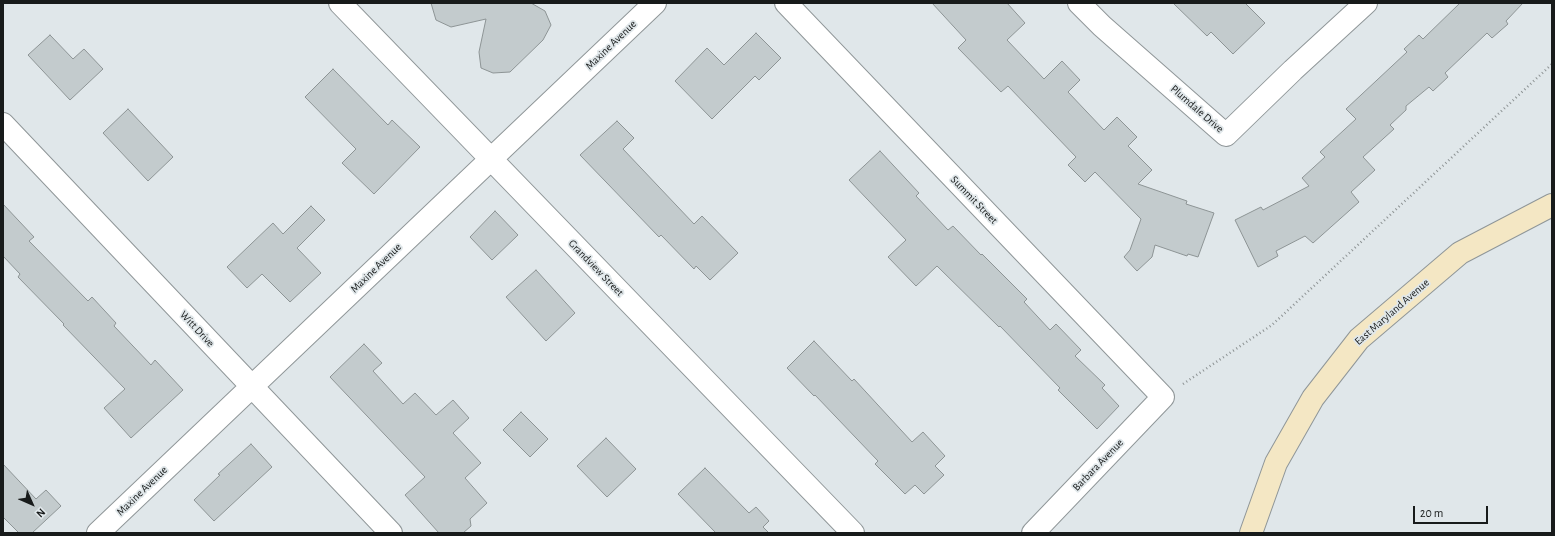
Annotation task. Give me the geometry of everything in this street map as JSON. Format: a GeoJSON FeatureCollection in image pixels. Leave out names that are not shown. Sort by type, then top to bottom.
{"type":"FeatureCollection","features":[{"type":"Feature","properties":{"kind":"street","name":"Grandview Street"},"geometry":{"type":"LineString","coordinates":[[340,3],[854,533]]}},
{"type":"Feature","properties":{"kind":"street","name":"Maxine Avenue"},"geometry":{"type":"LineString","coordinates":[[98,533],[655,3]]}},
{"type":"Feature","properties":{"kind":"street","name":"Summit Street"},"geometry":{"type":"LineString","coordinates":[[786,3],[1163,397]]}},
{"type":"Feature","properties":{"kind":"street","name":"Plumdale Drive"},"geometry":{"type":"LineString","coordinates":[[1079,3],[1102,26],[1226,135],[1293,70],[1366,3]]}},
{"type":"Feature","properties":{"kind":"street","name":"Witt Drive"},"geometry":{"type":"LineString","coordinates":[[3,124],[391,533]]}},
{"type":"Feature","properties":{"kind":"street","name":"East Maryland Avenue"},"geometry":{"type":"LineString","coordinates":[[1251,533],[1280,456],[1313,398],[1359,339],[1460,253],[1552,205]]}},
{"type":"Feature","properties":{"kind":"street","name":"Barbara Avenue"},"geometry":{"type":"LineString","coordinates":[[1033,533],[1163,397]]}},
{"type":"Feature","properties":{"kind":"path"},"geometry":{"type":"LineString","coordinates":[[1163,397],[1272,325],[1552,64]]}},
{"type":"Feature","properties":{"kind":"building"},"geometry":{"type":"Polygon","coordinates":[[[431,3],[531,3],[545,11],[551,25],[543,40],[510,72],[493,73],[481,68],[479,52],[486,19],[451,27],[436,20],[431,3]]]}},
{"type":"Feature","properties":{"kind":"building"},"geometry":{"type":"Polygon","coordinates":[[[932,3],[1007,3],[1025,23],[1007,40],[1044,79],[1062,61],[1080,80],[1068,92],[1104,130],[1117,117],[1137,137],[1128,146],[1152,170],[1138,184],[1187,201],[1186,204],[1214,213],[1198,257],[1188,254],[1187,256],[1155,245],[1152,257],[1137,271],[1124,257],[1130,250],[1141,219],[1095,172],[1085,182],[1068,165],[1076,157],[1008,86],[1001,92],[958,48],[966,40],[932,3]]]}},
{"type":"Feature","properties":{"kind":"building"},"geometry":{"type":"Polygon","coordinates":[[[1173,3],[1245,3],[1265,23],[1233,54],[1211,32],[1207,36],[1173,3]]]}},
{"type":"Feature","properties":{"kind":"building"},"geometry":{"type":"Polygon","coordinates":[[[1460,3],[1523,3],[1506,21],[1508,24],[1492,38],[1487,33],[1445,73],[1448,77],[1433,91],[1429,87],[1406,106],[1406,110],[1390,125],[1394,129],[1363,157],[1375,170],[1351,192],[1359,202],[1313,243],[1305,236],[1276,251],[1278,256],[1258,267],[1235,220],[1261,207],[1263,210],[1309,186],[1302,178],[1325,157],[1320,152],[1356,119],[1346,109],[1407,52],[1404,49],[1419,35],[1423,39],[1460,3]]]}},
{"type":"Feature","properties":{"kind":"building"},"geometry":{"type":"Polygon","coordinates":[[[756,33],[781,58],[759,80],[755,76],[712,119],[675,81],[707,48],[724,65],[756,33]]]}},
{"type":"Feature","properties":{"kind":"building"},"geometry":{"type":"Polygon","coordinates":[[[50,35],[73,59],[84,49],[103,69],[70,100],[28,55],[50,35]]]}},
{"type":"Feature","properties":{"kind":"building"},"geometry":{"type":"Polygon","coordinates":[[[333,69],[388,125],[392,120],[420,147],[374,194],[342,163],[356,149],[305,97],[333,69]]]}},
{"type":"Feature","properties":{"kind":"building"},"geometry":{"type":"Polygon","coordinates":[[[128,109],[173,157],[148,181],[103,133],[128,109]]]}},
{"type":"Feature","properties":{"kind":"building"},"geometry":{"type":"Polygon","coordinates":[[[617,121],[634,138],[623,149],[694,224],[702,216],[738,253],[710,280],[696,266],[694,269],[661,235],[659,237],[580,155],[617,121]]]}},
{"type":"Feature","properties":{"kind":"building"},"geometry":{"type":"Polygon","coordinates":[[[880,151],[919,193],[916,196],[948,230],[953,226],[1027,299],[1024,302],[1050,330],[1056,324],[1081,350],[1075,356],[1105,385],[1102,388],[1119,406],[1097,429],[1058,390],[1060,388],[1000,326],[999,327],[937,266],[916,286],[888,257],[906,240],[849,180],[880,151]]]}},
{"type":"Feature","properties":{"kind":"building"},"geometry":{"type":"Polygon","coordinates":[[[3,204],[34,237],[29,241],[88,301],[92,297],[116,323],[114,326],[151,365],[155,360],[183,390],[131,438],[104,408],[125,389],[18,277],[20,274],[3,256],[3,204]]]}},
{"type":"Feature","properties":{"kind":"building"},"geometry":{"type":"Polygon","coordinates":[[[311,206],[325,220],[297,248],[321,273],[290,302],[262,274],[247,288],[227,267],[273,223],[283,234],[311,206]]]}},
{"type":"Feature","properties":{"kind":"building"},"geometry":{"type":"Polygon","coordinates":[[[495,211],[518,235],[492,260],[470,237],[495,211]]]}},
{"type":"Feature","properties":{"kind":"building"},"geometry":{"type":"Polygon","coordinates":[[[536,270],[575,313],[546,341],[506,297],[536,270]]]}},
{"type":"Feature","properties":{"kind":"building"},"geometry":{"type":"Polygon","coordinates":[[[814,341],[852,381],[854,379],[912,442],[923,432],[945,456],[935,466],[944,475],[924,494],[915,485],[905,494],[875,464],[878,461],[787,368],[814,341]]]}},
{"type":"Feature","properties":{"kind":"building"},"geometry":{"type":"Polygon","coordinates":[[[364,344],[382,363],[373,371],[403,404],[415,393],[436,415],[453,400],[469,418],[453,433],[481,463],[465,478],[487,503],[470,519],[471,526],[463,533],[439,533],[405,495],[425,477],[330,377],[364,344]]]}},
{"type":"Feature","properties":{"kind":"building"},"geometry":{"type":"Polygon","coordinates":[[[521,412],[548,439],[530,457],[503,430],[521,412]]]}},
{"type":"Feature","properties":{"kind":"building"},"geometry":{"type":"Polygon","coordinates":[[[606,438],[636,469],[607,497],[577,466],[606,438]]]}},
{"type":"Feature","properties":{"kind":"building"},"geometry":{"type":"Polygon","coordinates":[[[251,444],[272,467],[214,521],[194,500],[220,475],[218,474],[251,444]]]}},
{"type":"Feature","properties":{"kind":"building"},"geometry":{"type":"Polygon","coordinates":[[[3,464],[36,499],[46,490],[61,506],[32,533],[19,533],[3,517],[3,464]]]}},
{"type":"Feature","properties":{"kind":"building"},"geometry":{"type":"Polygon","coordinates":[[[705,468],[749,513],[756,507],[769,521],[763,527],[769,533],[716,533],[678,494],[705,468]]]}}]}
